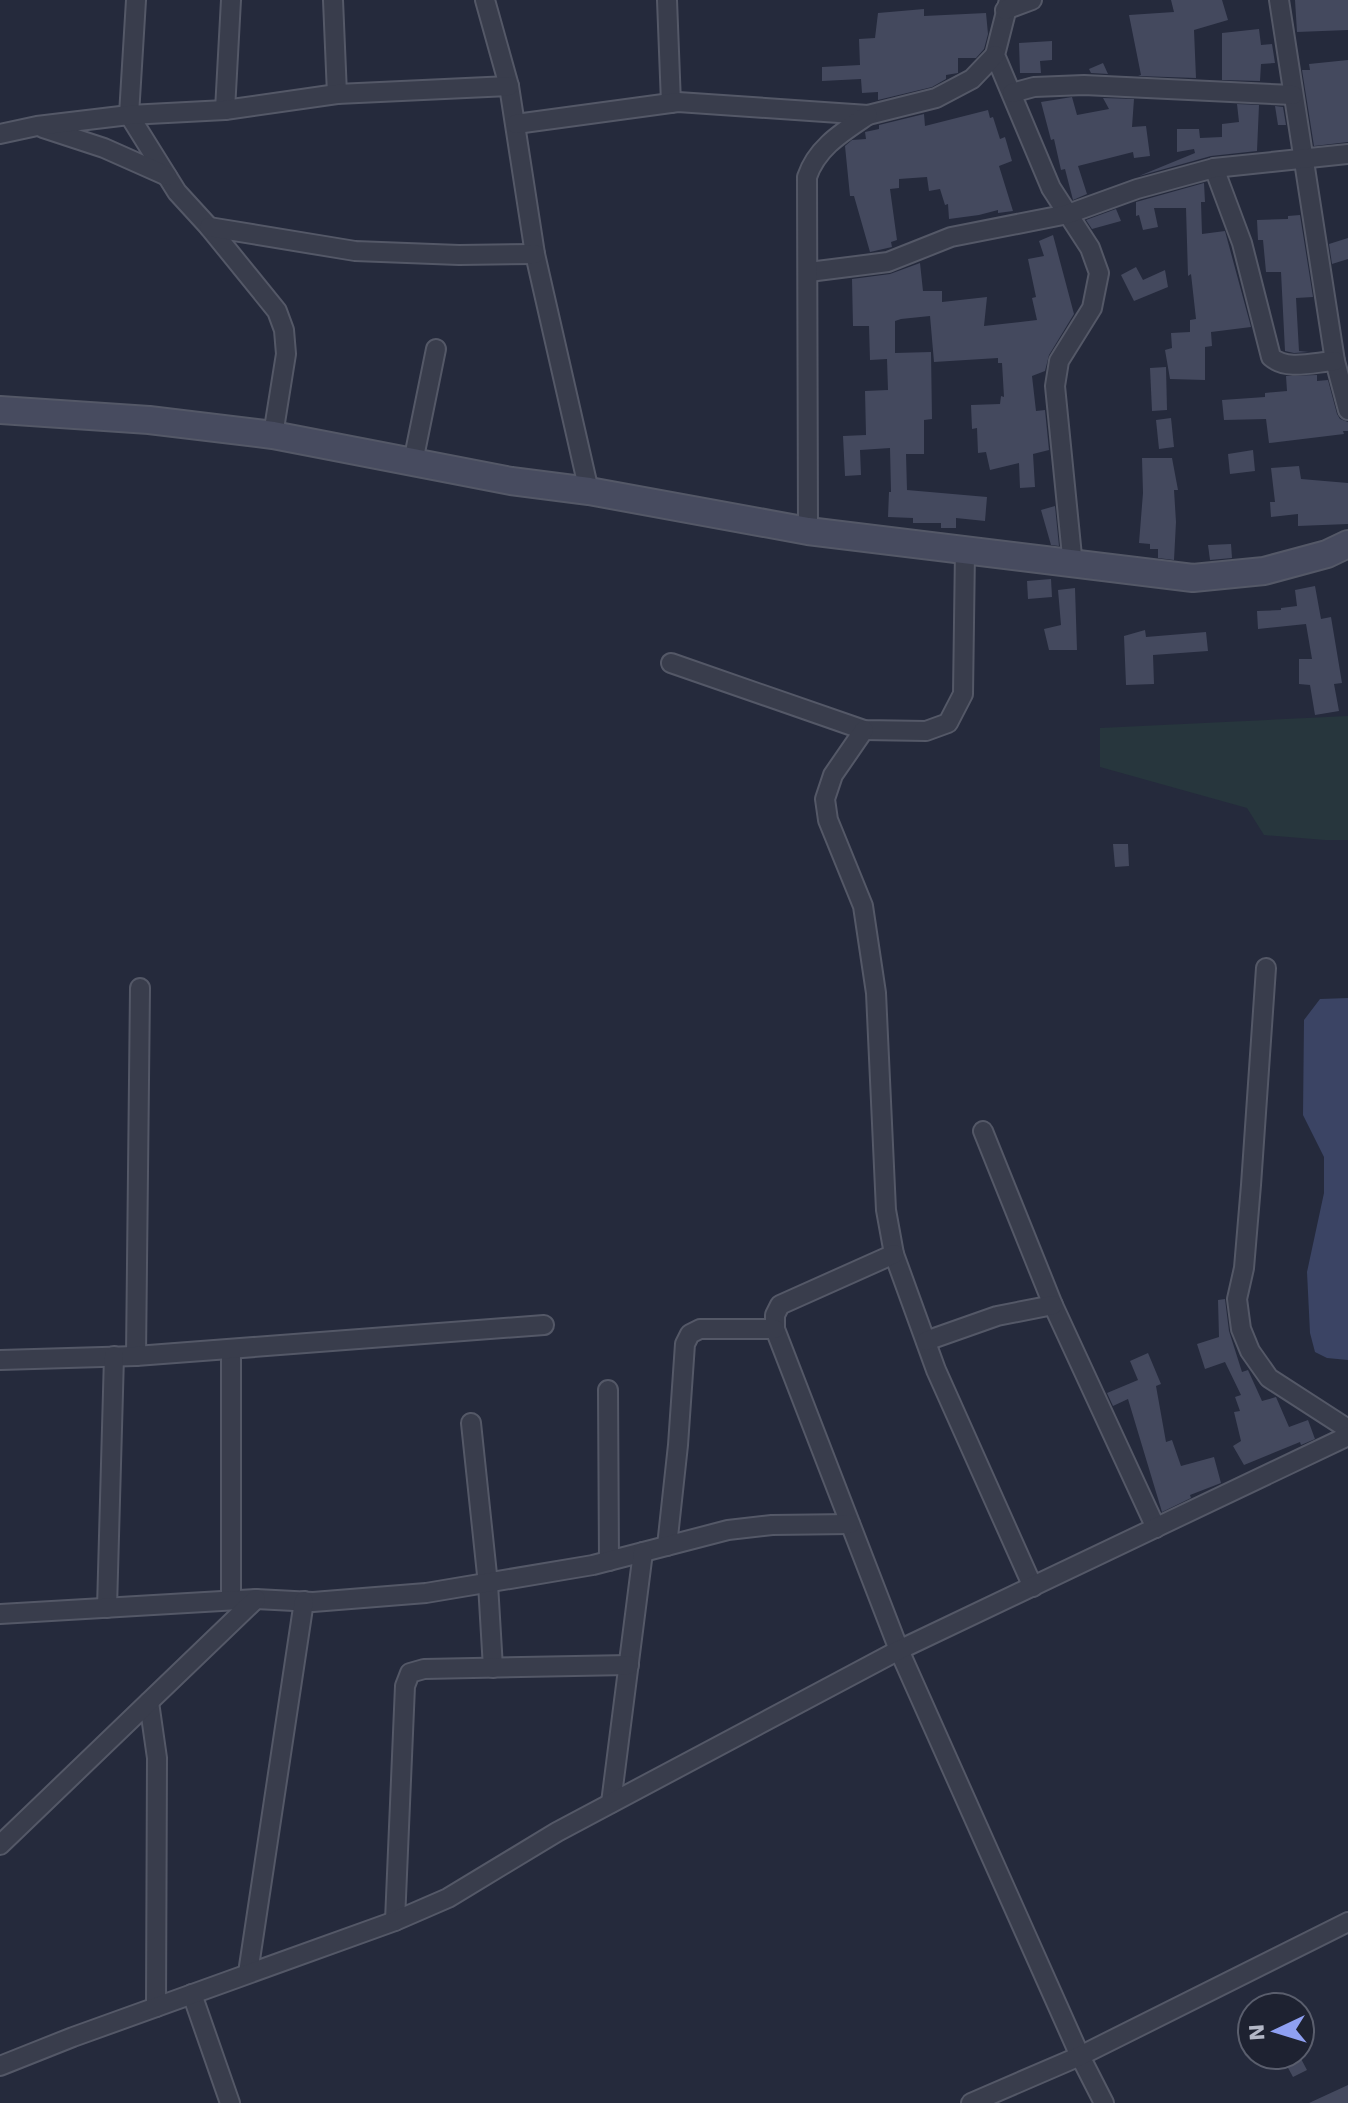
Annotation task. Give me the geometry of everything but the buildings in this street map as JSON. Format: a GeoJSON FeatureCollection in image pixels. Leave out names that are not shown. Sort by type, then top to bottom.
{"type":"FeatureCollection","features":[{"type":"Feature","properties":{"kind":"street"},"geometry":{"type":"LineString","coordinates":[[136,0],[133,93],[129,115],[177,192],[277,311],[284,330],[286,354],[273,435]]}},
{"type":"Feature","properties":{"kind":"street"},"geometry":{"type":"LineString","coordinates":[[225,110],[231,0]]}},
{"type":"Feature","properties":{"kind":"street"},"geometry":{"type":"LineString","coordinates":[[333,0],[337,94]]}},
{"type":"Feature","properties":{"kind":"street"},"geometry":{"type":"LineString","coordinates":[[485,0],[509,86],[535,254],[589,491]]}},
{"type":"Feature","properties":{"kind":"street"},"geometry":{"type":"LineString","coordinates":[[667,0],[671,103]]}},
{"type":"Feature","properties":{"kind":"street"},"geometry":{"type":"LineString","coordinates":[[516,124],[671,103],[868,115],[936,98],[972,79],[995,55],[1007,5],[1032,0]]}},
{"type":"Feature","properties":{"kind":"street"},"geometry":{"type":"LineString","coordinates":[[1279,0],[1335,361],[1348,410]]}},
{"type":"Feature","properties":{"kind":"street"},"geometry":{"type":"LineString","coordinates":[[995,55],[1051,188],[1090,248],[1099,273],[1092,308],[1059,361],[1055,386],[1073,566]]}},
{"type":"Feature","properties":{"kind":"street"},"geometry":{"type":"LineString","coordinates":[[1012,93],[1034,87],[1084,85],[1293,95]]}},
{"type":"Feature","properties":{"kind":"street"},"geometry":{"type":"LineString","coordinates":[[0,134],[37,126],[129,115],[225,110],[337,94],[509,86]]}},
{"type":"Feature","properties":{"kind":"street"},"geometry":{"type":"LineString","coordinates":[[808,531],[807,177],[813,159],[833,139],[868,115]]}},
{"type":"Feature","properties":{"kind":"street"},"geometry":{"type":"LineString","coordinates":[[37,126],[104,148],[167,176]]}},
{"type":"Feature","properties":{"kind":"street"},"geometry":{"type":"LineString","coordinates":[[809,272],[888,262],[951,237],[1068,214],[1137,189],[1214,168],[1348,154]]}},
{"type":"Feature","properties":{"kind":"street"},"geometry":{"type":"LineString","coordinates":[[1214,168],[1242,243],[1271,357],[1277,363],[1286,365],[1335,361]]}},
{"type":"Feature","properties":{"kind":"street"},"geometry":{"type":"LineString","coordinates":[[209,227],[355,251],[535,254]]}},
{"type":"Feature","properties":{"kind":"street"},"geometry":{"type":"LineString","coordinates":[[413,462],[436,349]]}},
{"type":"Feature","properties":{"kind":"street"},"geometry":{"type":"LineString","coordinates":[[0,410],[149,420],[273,435],[511,481],[589,491],[808,531],[1073,566],[1193,578],[1264,571],[1327,554],[1348,544]]}},
{"type":"Feature","properties":{"kind":"street"},"geometry":{"type":"LineString","coordinates":[[671,663],[864,730],[926,731],[948,723],[963,694],[965,551]]}},
{"type":"Feature","properties":{"kind":"street"},"geometry":{"type":"LineString","coordinates":[[864,730],[833,775],[825,799],[828,820],[863,906],[874,979],[886,1210],[894,1254],[926,1341],[1033,1587]]}},
{"type":"Feature","properties":{"kind":"street"},"geometry":{"type":"LineString","coordinates":[[1266,968],[1244,1268],[1237,1299],[1241,1329],[1250,1351],[1269,1378],[1348,1429]]}},
{"type":"Feature","properties":{"kind":"street"},"geometry":{"type":"LineString","coordinates":[[136,1356],[140,988]]}},
{"type":"Feature","properties":{"kind":"street"},"geometry":{"type":"LineString","coordinates":[[983,1131],[1053,1305],[1156,1528]]}},
{"type":"Feature","properties":{"kind":"street"},"geometry":{"type":"LineString","coordinates":[[894,1254],[780,1305],[775,1315],[775,1329],[899,1650],[1080,2056],[1104,2103]]}},
{"type":"Feature","properties":{"kind":"street"},"geometry":{"type":"LineString","coordinates":[[926,1341],[997,1316],[1053,1305]]}},
{"type":"Feature","properties":{"kind":"street"},"geometry":{"type":"LineString","coordinates":[[0,1360],[136,1356],[544,1325]]}},
{"type":"Feature","properties":{"kind":"street"},"geometry":{"type":"LineString","coordinates":[[667,1546],[685,1344],[690,1334],[700,1329],[775,1329]]}},
{"type":"Feature","properties":{"kind":"street"},"geometry":{"type":"LineString","coordinates":[[231,1349],[231,1600]]}},
{"type":"Feature","properties":{"kind":"street"},"geometry":{"type":"LineString","coordinates":[[107,1608],[114,1356]]}},
{"type":"Feature","properties":{"kind":"street"},"geometry":{"type":"LineString","coordinates":[[608,1390],[609,1561]]}},
{"type":"Feature","properties":{"kind":"street"},"geometry":{"type":"LineString","coordinates":[[471,1423],[488,1584],[493,1668]]}},
{"type":"Feature","properties":{"kind":"street"},"geometry":{"type":"LineString","coordinates":[[0,2066],[395,1921],[448,1898],[557,1832],[899,1650],[1348,1436]]}},
{"type":"Feature","properties":{"kind":"street"},"geometry":{"type":"LineString","coordinates":[[0,1614],[231,1600],[304,1601],[426,1593],[609,1561],[728,1530],[772,1525],[850,1524]]}},
{"type":"Feature","properties":{"kind":"street"},"geometry":{"type":"LineString","coordinates":[[611,1803],[643,1552]]}},
{"type":"Feature","properties":{"kind":"street"},"geometry":{"type":"LineString","coordinates":[[0,1845],[256,1599]]}},
{"type":"Feature","properties":{"kind":"street"},"geometry":{"type":"LineString","coordinates":[[248,1973],[304,1601]]}},
{"type":"Feature","properties":{"kind":"street"},"geometry":{"type":"LineString","coordinates":[[395,1921],[405,1686],[410,1673],[424,1669],[629,1665]]}},
{"type":"Feature","properties":{"kind":"street"},"geometry":{"type":"LineString","coordinates":[[149,1702],[157,1758],[156,2007]]}},
{"type":"Feature","properties":{"kind":"street"},"geometry":{"type":"LineString","coordinates":[[971,2103],[1080,2056],[1348,1922]]}},
{"type":"Feature","properties":{"kind":"street"},"geometry":{"type":"LineString","coordinates":[[192,1994],[230,2103]]}},
{"type":"Feature","properties":{"kind":"shaded area"},"geometry":{"type":"Polygon","coordinates":[[[1348,716],[1348,840],[1264,835],[1247,808],[1100,767],[1100,728],[1348,716]]]}},
{"type":"Feature","properties":{"kind":"water"},"geometry":{"type":"Polygon","coordinates":[[[1348,998],[1348,1360],[1327,1358],[1315,1352],[1310,1333],[1307,1272],[1324,1193],[1324,1157],[1303,1115],[1304,1020],[1320,999],[1348,998]]]}}]}
